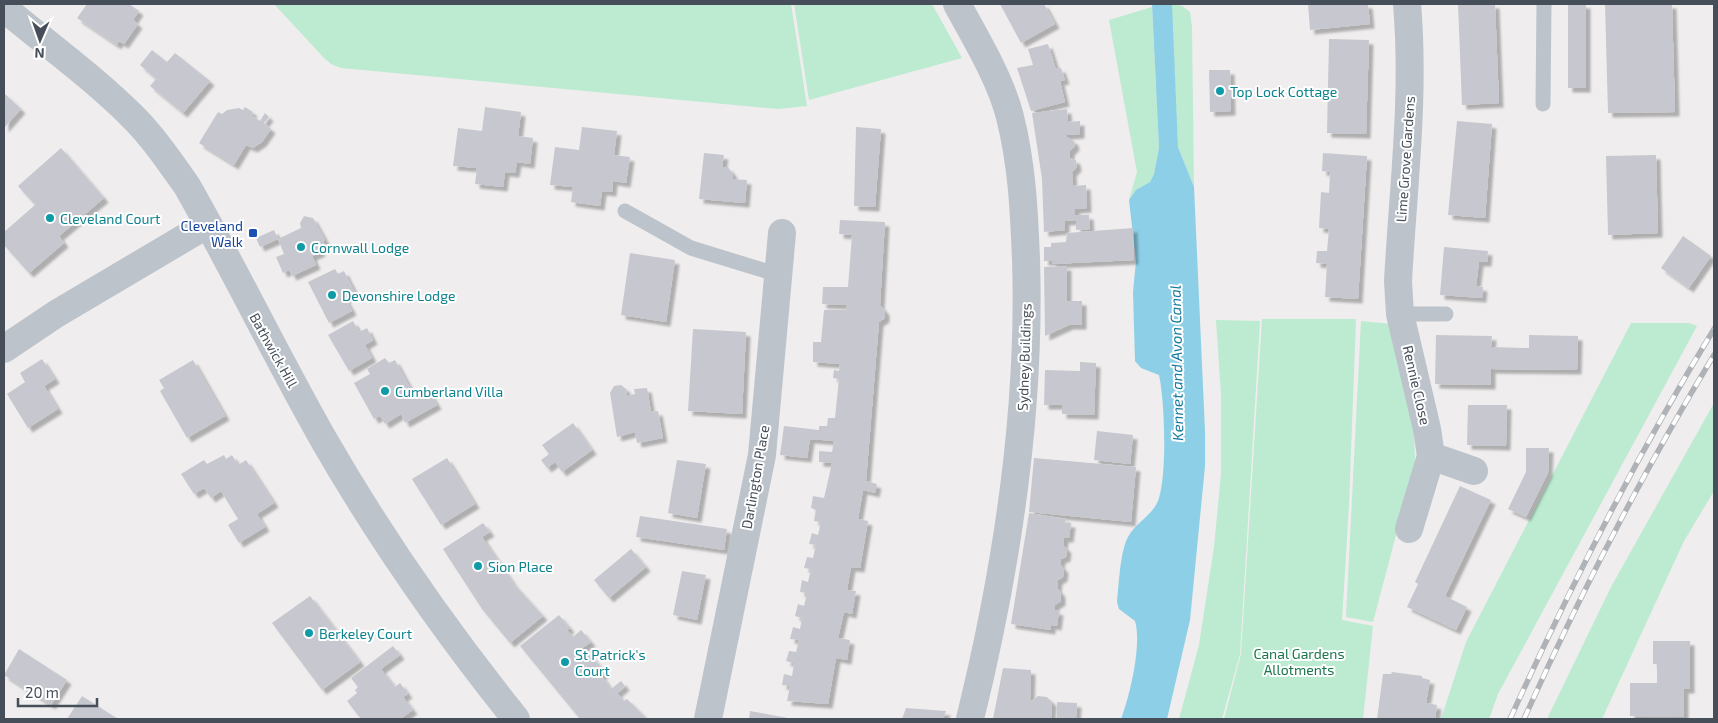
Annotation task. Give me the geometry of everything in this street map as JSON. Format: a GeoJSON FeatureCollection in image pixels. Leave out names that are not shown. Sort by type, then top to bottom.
{"type":"FeatureCollection","features":[{"type":"Feature","properties":{"kind":"street","name":"Sydney Buildings"},"geometry":{"type":"LineString","coordinates":[[957,4],[988,61],[1010,114],[1023,178],[1027,308],[1025,383],[1016,470],[982,670],[970,719]]}},
{"type":"Feature","properties":{"kind":"street","name":"Lime Grove Gardens"},"geometry":{"type":"LineString","coordinates":[[1400,314],[1398,281],[1411,45],[1407,4]]}},
{"type":"Feature","properties":{"kind":"street","name":"Bathwick Hill"},"geometry":{"type":"LineString","coordinates":[[4,8],[133,117],[160,147],[187,186],[325,442],[372,520],[473,665],[516,719]]}},
{"type":"Feature","properties":{"kind":"street"},"geometry":{"type":"LineString","coordinates":[[4,349],[56,314],[208,224]]}},
{"type":"Feature","properties":{"kind":"street","name":"Darlington Place"},"geometry":{"type":"LineString","coordinates":[[708,719],[762,455],[782,233]]}},
{"type":"Feature","properties":{"kind":"street","name":"Rennie Close"},"geometry":{"type":"LineString","coordinates":[[1400,314],[1427,429],[1431,456],[1409,529]]}},
{"type":"Feature","properties":{"kind":"street"},"geometry":{"type":"LineString","coordinates":[[1431,456],[1474,471]]}},
{"type":"Feature","properties":{"kind":"lane"},"geometry":{"type":"LineString","coordinates":[[1543,104],[1544,4]]}},
{"type":"Feature","properties":{"kind":"lane"},"geometry":{"type":"LineString","coordinates":[[626,211],[691,248],[778,275]]}},
{"type":"Feature","properties":{"kind":"lane"},"geometry":{"type":"LineString","coordinates":[[1400,314],[1446,314]]}},
{"type":"Feature","properties":{"kind":"green space"},"geometry":{"type":"Polygon","coordinates":[[[274,4],[791,4],[807,106],[778,109],[341,68],[331,64],[324,58],[274,4]]]}},
{"type":"Feature","properties":{"kind":"green space"},"geometry":{"type":"Polygon","coordinates":[[[794,4],[932,4],[962,58],[809,100],[794,4]]]}},
{"type":"Feature","properties":{"kind":"green space"},"geometry":{"type":"Polygon","coordinates":[[[1171,4],[1182,6],[1190,12],[1192,27],[1194,187],[1178,147],[1171,4]]]}},
{"type":"Feature","properties":{"kind":"green space"},"geometry":{"type":"Polygon","coordinates":[[[1152,7],[1159,148],[1154,174],[1150,182],[1136,190],[1129,200],[1137,172],[1109,20],[1152,7]]]}},
{"type":"Feature","properties":{"kind":"green space","name":"Canal Gardens Allotments"},"geometry":{"type":"Polygon","coordinates":[[[1262,319],[1356,319],[1349,505],[1342,620],[1373,626],[1363,719],[1224,719],[1241,654],[1262,319]]]}},
{"type":"Feature","properties":{"kind":"green space"},"geometry":{"type":"Polygon","coordinates":[[[1216,320],[1260,321],[1240,654],[1222,719],[1179,719],[1199,645],[1214,547],[1221,474],[1221,395],[1216,320]]]}},
{"type":"Feature","properties":{"kind":"green space"},"geometry":{"type":"Polygon","coordinates":[[[1361,321],[1392,324],[1413,419],[1415,457],[1413,488],[1396,535],[1373,622],[1346,617],[1361,321]]]}},
{"type":"Feature","properties":{"kind":"green space"},"geometry":{"type":"Polygon","coordinates":[[[1631,323],[1689,323],[1697,326],[1498,694],[1489,719],[1441,719],[1466,642],[1631,323]]]}},
{"type":"Feature","properties":{"kind":"green space"},"geometry":{"type":"Polygon","coordinates":[[[1714,403],[1714,491],[1684,541],[1602,719],[1547,719],[1611,587],[1714,403]]]}},
{"type":"Feature","properties":{"kind":"water","name":"Kennet and Avon Canal"},"geometry":{"type":"Polygon","coordinates":[[[1152,4],[1172,4],[1178,147],[1194,187],[1205,466],[1190,620],[1167,719],[1121,719],[1131,684],[1137,643],[1135,621],[1119,609],[1117,602],[1122,559],[1125,543],[1131,532],[1157,504],[1162,486],[1164,455],[1164,419],[1159,375],[1141,368],[1135,361],[1133,292],[1136,261],[1129,200],[1136,190],[1150,182],[1154,174],[1159,148],[1152,4]]]}},
{"type":"Feature","properties":{"kind":"building"},"geometry":{"type":"Polygon","coordinates":[[[87,4],[129,4],[139,11],[133,20],[138,24],[124,44],[119,41],[117,45],[77,18],[87,4]]]}},
{"type":"Feature","properties":{"kind":"building"},"geometry":{"type":"Polygon","coordinates":[[[1000,4],[1044,4],[1055,24],[1021,43],[1000,4]]]}},
{"type":"Feature","properties":{"kind":"building"},"geometry":{"type":"Polygon","coordinates":[[[1308,4],[1368,4],[1370,24],[1310,30],[1308,4]]]}},
{"type":"Feature","properties":{"kind":"building"},"geometry":{"type":"Polygon","coordinates":[[[1458,4],[1495,4],[1499,103],[1462,105],[1458,4]]]}},
{"type":"Feature","properties":{"kind":"building"},"geometry":{"type":"Polygon","coordinates":[[[1568,4],[1586,4],[1586,88],[1568,88],[1568,4]]]}},
{"type":"Feature","properties":{"kind":"building"},"geometry":{"type":"Polygon","coordinates":[[[1605,4],[1672,4],[1675,112],[1608,113],[1605,4]]]}},
{"type":"Feature","properties":{"kind":"building"},"geometry":{"type":"Polygon","coordinates":[[[1329,39],[1369,40],[1366,134],[1327,133],[1329,39]]]}},
{"type":"Feature","properties":{"kind":"building"},"geometry":{"type":"Polygon","coordinates":[[[1048,44],[1056,69],[1061,68],[1065,80],[1060,81],[1065,102],[1031,111],[1017,68],[1033,65],[1028,49],[1048,44]]]}},
{"type":"Feature","properties":{"kind":"building"},"geometry":{"type":"Polygon","coordinates":[[[152,50],[167,62],[175,53],[210,81],[183,113],[150,86],[156,79],[140,65],[152,50]]]}},
{"type":"Feature","properties":{"kind":"building","name":"Top Lock Cottage"},"geometry":{"type":"Polygon","coordinates":[[[1209,70],[1230,70],[1231,111],[1210,112],[1209,70]]]}},
{"type":"Feature","properties":{"kind":"building"},"geometry":{"type":"Polygon","coordinates":[[[4,93],[21,109],[4,128],[4,93]]]}},
{"type":"Feature","properties":{"kind":"building"},"geometry":{"type":"Polygon","coordinates":[[[245,107],[253,112],[251,115],[260,121],[265,113],[269,117],[264,123],[271,129],[262,142],[253,148],[246,145],[234,165],[199,143],[218,112],[222,114],[227,110],[239,108],[243,110],[245,107]]]}},
{"type":"Feature","properties":{"kind":"building"},"geometry":{"type":"Polygon","coordinates":[[[485,107],[521,112],[518,136],[533,138],[530,164],[517,162],[515,173],[505,172],[503,187],[475,184],[477,168],[453,166],[458,128],[482,131],[485,107]]]}},
{"type":"Feature","properties":{"kind":"building"},"geometry":{"type":"Polygon","coordinates":[[[1067,109],[1068,122],[1080,121],[1080,134],[1067,135],[1067,137],[1074,141],[1075,146],[1070,151],[1070,158],[1076,160],[1077,167],[1072,172],[1073,186],[1086,185],[1087,208],[1075,209],[1075,215],[1089,215],[1090,229],[1076,230],[1076,220],[1065,221],[1065,230],[1044,232],[1042,179],[1032,113],[1067,109]]]}},
{"type":"Feature","properties":{"kind":"building"},"geometry":{"type":"Polygon","coordinates":[[[1457,121],[1492,124],[1485,218],[1448,215],[1457,121]]]}},
{"type":"Feature","properties":{"kind":"building"},"geometry":{"type":"Polygon","coordinates":[[[582,127],[617,131],[614,155],[630,157],[626,183],[613,181],[612,192],[602,191],[600,206],[571,202],[573,187],[550,185],[555,147],[579,150],[582,127]]]}},
{"type":"Feature","properties":{"kind":"building"},"geometry":{"type":"Polygon","coordinates":[[[856,127],[881,129],[875,207],[854,206],[856,127]]]}},
{"type":"Feature","properties":{"kind":"building","name":"Cleveland Court"},"geometry":{"type":"Polygon","coordinates":[[[61,148],[104,198],[59,236],[64,243],[29,273],[4,245],[4,232],[35,205],[18,186],[61,148]]]}},
{"type":"Feature","properties":{"kind":"building"},"geometry":{"type":"Polygon","coordinates":[[[704,153],[724,155],[722,167],[728,167],[733,174],[732,179],[747,180],[745,203],[699,199],[704,153]]]}},
{"type":"Feature","properties":{"kind":"building"},"geometry":{"type":"Polygon","coordinates":[[[1323,153],[1367,156],[1358,299],[1325,297],[1327,264],[1316,263],[1317,251],[1327,251],[1329,229],[1319,228],[1321,192],[1329,193],[1330,172],[1322,171],[1323,153]]]}},
{"type":"Feature","properties":{"kind":"building"},"geometry":{"type":"Polygon","coordinates":[[[1656,155],[1658,233],[1608,235],[1606,156],[1656,155]]]}},
{"type":"Feature","properties":{"kind":"building","name":"Cornwall Lodge"},"geometry":{"type":"Polygon","coordinates":[[[304,216],[313,218],[325,240],[323,241],[325,246],[319,248],[321,252],[312,256],[316,265],[292,276],[289,270],[283,273],[276,257],[284,254],[278,239],[301,228],[300,223],[304,216]]]}},
{"type":"Feature","properties":{"kind":"building"},"geometry":{"type":"Polygon","coordinates":[[[840,220],[885,222],[880,305],[885,311],[885,318],[879,322],[866,481],[877,484],[875,493],[863,490],[858,519],[868,521],[860,568],[851,567],[847,590],[856,591],[852,614],[844,612],[838,638],[850,640],[847,660],[836,658],[828,704],[787,701],[790,686],[782,685],[784,674],[792,676],[794,663],[786,661],[789,651],[796,652],[799,640],[790,639],[793,627],[800,629],[802,618],[795,616],[798,604],[804,606],[807,593],[800,592],[802,580],[808,582],[811,569],[804,568],[807,557],[813,558],[816,545],[809,544],[812,533],[818,535],[821,522],[814,521],[816,510],[811,508],[813,496],[824,498],[832,463],[819,462],[819,451],[832,452],[834,441],[810,439],[807,458],[780,455],[784,426],[819,430],[819,426],[827,426],[828,418],[835,418],[839,379],[833,378],[834,370],[839,371],[840,364],[813,362],[813,342],[821,342],[824,310],[846,310],[847,305],[822,304],[823,287],[848,287],[852,235],[839,234],[840,220]]]}},
{"type":"Feature","properties":{"kind":"building"},"geometry":{"type":"Polygon","coordinates":[[[1133,228],[1134,260],[1052,264],[1052,261],[1044,261],[1044,247],[1051,247],[1051,243],[1066,242],[1067,233],[1133,228]]]}},
{"type":"Feature","properties":{"kind":"building"},"geometry":{"type":"Polygon","coordinates":[[[274,230],[278,239],[260,247],[256,238],[274,230]]]}},
{"type":"Feature","properties":{"kind":"building"},"geometry":{"type":"Polygon","coordinates":[[[1683,236],[1711,256],[1689,288],[1661,268],[1683,236]]]}},
{"type":"Feature","properties":{"kind":"building"},"geometry":{"type":"Polygon","coordinates":[[[1444,247],[1488,251],[1487,262],[1479,262],[1476,286],[1483,287],[1482,298],[1440,295],[1444,247]]]}},
{"type":"Feature","properties":{"kind":"building"},"geometry":{"type":"Polygon","coordinates":[[[630,253],[675,260],[666,322],[621,315],[630,253]]]}},
{"type":"Feature","properties":{"kind":"building"},"geometry":{"type":"Polygon","coordinates":[[[1067,266],[1067,301],[1082,301],[1082,325],[1069,325],[1045,336],[1044,267],[1067,266]]]}},
{"type":"Feature","properties":{"kind":"building","name":"Devonshire Lodge"},"geometry":{"type":"Polygon","coordinates":[[[335,269],[338,274],[344,271],[355,293],[345,298],[352,311],[329,323],[308,282],[335,269]]]}},
{"type":"Feature","properties":{"kind":"building"},"geometry":{"type":"Polygon","coordinates":[[[353,321],[359,332],[367,328],[373,340],[365,345],[372,358],[349,371],[328,335],[353,321]]]}},
{"type":"Feature","properties":{"kind":"building"},"geometry":{"type":"Polygon","coordinates":[[[693,329],[746,332],[742,414],[688,411],[693,329]]]}},
{"type":"Feature","properties":{"kind":"building"},"geometry":{"type":"Polygon","coordinates":[[[1436,335],[1492,336],[1491,347],[1529,348],[1529,335],[1578,336],[1577,370],[1491,369],[1491,385],[1435,384],[1436,335]]]}},
{"type":"Feature","properties":{"kind":"building","name":"Cumberland Villa"},"geometry":{"type":"Polygon","coordinates":[[[385,358],[389,363],[395,360],[414,395],[427,388],[437,405],[405,423],[401,414],[385,424],[380,416],[374,419],[354,383],[370,374],[367,369],[385,358]]]}},
{"type":"Feature","properties":{"kind":"building"},"geometry":{"type":"Polygon","coordinates":[[[42,359],[55,379],[44,386],[58,409],[28,428],[7,394],[25,382],[20,373],[42,359]]]}},
{"type":"Feature","properties":{"kind":"building"},"geometry":{"type":"Polygon","coordinates":[[[193,360],[225,416],[187,438],[160,391],[164,388],[159,380],[193,360]]]}},
{"type":"Feature","properties":{"kind":"building"},"geometry":{"type":"Polygon","coordinates":[[[1080,362],[1096,363],[1094,415],[1062,414],[1062,405],[1044,405],[1045,370],[1080,371],[1080,362]]]}},
{"type":"Feature","properties":{"kind":"building"},"geometry":{"type":"Polygon","coordinates":[[[621,385],[626,389],[627,396],[635,394],[634,389],[647,388],[651,412],[658,411],[663,438],[637,443],[635,432],[617,437],[610,393],[614,386],[621,385]]]}},
{"type":"Feature","properties":{"kind":"building"},"geometry":{"type":"Polygon","coordinates":[[[1468,405],[1507,405],[1506,446],[1467,445],[1468,405]]]}},
{"type":"Feature","properties":{"kind":"building"},"geometry":{"type":"Polygon","coordinates":[[[573,423],[592,450],[562,472],[555,462],[547,468],[541,460],[549,454],[542,445],[573,423]]]}},
{"type":"Feature","properties":{"kind":"building"},"geometry":{"type":"Polygon","coordinates":[[[1097,431],[1133,435],[1130,464],[1094,460],[1097,431]]]}},
{"type":"Feature","properties":{"kind":"building"},"geometry":{"type":"Polygon","coordinates":[[[1526,448],[1549,448],[1548,473],[1526,517],[1508,509],[1526,472],[1526,448]]]}},
{"type":"Feature","properties":{"kind":"building"},"geometry":{"type":"Polygon","coordinates":[[[224,455],[226,459],[232,455],[238,465],[246,460],[274,503],[257,514],[265,527],[239,543],[228,525],[238,519],[221,491],[211,498],[204,488],[194,494],[181,474],[204,460],[207,464],[224,455]]]}},
{"type":"Feature","properties":{"kind":"building"},"geometry":{"type":"Polygon","coordinates":[[[447,458],[475,504],[441,525],[412,479],[447,458]]]}},
{"type":"Feature","properties":{"kind":"building"},"geometry":{"type":"Polygon","coordinates":[[[1034,458],[1136,467],[1131,522],[1029,512],[1034,458]]]}},
{"type":"Feature","properties":{"kind":"building"},"geometry":{"type":"Polygon","coordinates":[[[677,460],[706,464],[697,518],[668,513],[677,460]]]}},
{"type":"Feature","properties":{"kind":"building"},"geometry":{"type":"Polygon","coordinates":[[[1460,486],[1491,500],[1445,596],[1467,607],[1456,630],[1407,607],[1418,584],[1415,582],[1460,486]]]}},
{"type":"Feature","properties":{"kind":"building"},"geometry":{"type":"Polygon","coordinates":[[[1029,513],[1066,519],[1065,523],[1071,523],[1069,538],[1064,538],[1063,545],[1067,549],[1066,557],[1061,559],[1060,564],[1064,569],[1063,577],[1058,580],[1057,588],[1061,593],[1061,601],[1055,605],[1054,610],[1059,611],[1057,626],[1051,625],[1051,630],[1011,624],[1029,513]]]}},
{"type":"Feature","properties":{"kind":"building"},"geometry":{"type":"Polygon","coordinates":[[[640,516],[727,529],[724,550],[636,537],[640,516]]]}},
{"type":"Feature","properties":{"kind":"building","name":"Sion Place"},"geometry":{"type":"Polygon","coordinates":[[[483,523],[490,532],[482,537],[513,583],[543,616],[510,643],[482,609],[443,549],[483,523]]]}},
{"type":"Feature","properties":{"kind":"building"},"geometry":{"type":"Polygon","coordinates":[[[631,549],[646,567],[609,598],[594,580],[631,549]]]}},
{"type":"Feature","properties":{"kind":"building"},"geometry":{"type":"Polygon","coordinates":[[[682,571],[706,575],[697,620],[673,615],[682,571]]]}},
{"type":"Feature","properties":{"kind":"building","name":"Berkeley Court"},"geometry":{"type":"Polygon","coordinates":[[[310,596],[360,662],[322,690],[272,623],[310,596]]]}},
{"type":"Feature","properties":{"kind":"building","name":"St Patrick's Court"},"geometry":{"type":"Polygon","coordinates":[[[559,615],[570,628],[567,630],[573,637],[581,630],[591,642],[581,649],[584,653],[587,651],[605,672],[601,675],[611,689],[621,681],[625,686],[617,693],[624,701],[627,699],[645,717],[642,719],[580,719],[520,646],[559,615]]]}},
{"type":"Feature","properties":{"kind":"building"},"geometry":{"type":"Polygon","coordinates":[[[1653,641],[1690,641],[1690,689],[1684,689],[1684,717],[1630,716],[1630,683],[1657,683],[1657,664],[1653,664],[1653,641]]]}},
{"type":"Feature","properties":{"kind":"building"},"geometry":{"type":"Polygon","coordinates":[[[393,646],[400,655],[381,669],[395,687],[400,683],[408,694],[403,697],[413,710],[400,719],[361,719],[347,701],[357,693],[355,690],[358,687],[351,678],[393,646]]]}},
{"type":"Feature","properties":{"kind":"building"},"geometry":{"type":"Polygon","coordinates":[[[19,649],[67,680],[51,705],[4,675],[19,649]]]}},
{"type":"Feature","properties":{"kind":"building"},"geometry":{"type":"Polygon","coordinates":[[[1003,668],[1031,670],[1030,702],[1038,696],[1047,697],[1052,702],[1051,719],[993,719],[1003,668]]]}},
{"type":"Feature","properties":{"kind":"building"},"geometry":{"type":"Polygon","coordinates":[[[1392,672],[1422,676],[1422,678],[1430,680],[1426,703],[1437,705],[1435,719],[1377,719],[1383,674],[1391,674],[1392,672]]]}},
{"type":"Feature","properties":{"kind":"building"},"geometry":{"type":"Polygon","coordinates":[[[82,696],[118,719],[67,719],[82,696]]]}},
{"type":"Feature","properties":{"kind":"building"},"geometry":{"type":"Polygon","coordinates":[[[1057,702],[1077,703],[1076,719],[1057,719],[1057,702]]]}},
{"type":"Feature","properties":{"kind":"building"},"geometry":{"type":"Polygon","coordinates":[[[906,708],[946,711],[943,719],[902,719],[906,708]]]}},
{"type":"Feature","properties":{"kind":"building"},"geometry":{"type":"Polygon","coordinates":[[[750,711],[788,718],[788,719],[749,719],[750,711]]]}},
{"type":"Feature","properties":{"kind":"railway"},"geometry":{"type":"LineString","coordinates":[[1510,719],[1606,521],[1658,424],[1714,329]]}},
{"type":"Feature","properties":{"kind":"railway"},"geometry":{"type":"LineString","coordinates":[[1524,719],[1567,626],[1613,534],[1662,444],[1714,355]]}},
{"type":"Feature","properties":{"kind":"place","name":"Top Lock Cottage"},"geometry":{"type":"Point","coordinates":[1220,91]}},
{"type":"Feature","properties":{"kind":"place","name":"Cleveland Court"},"geometry":{"type":"Point","coordinates":[50,218]}},
{"type":"Feature","properties":{"kind":"place","name":"Cleveland Walk"},"geometry":{"type":"Point","coordinates":[253,233]}},
{"type":"Feature","properties":{"kind":"place","name":"Cornwall Lodge"},"geometry":{"type":"Point","coordinates":[301,247]}},
{"type":"Feature","properties":{"kind":"place","name":"Devonshire Lodge"},"geometry":{"type":"Point","coordinates":[332,295]}},
{"type":"Feature","properties":{"kind":"place","name":"Cumberland Villa"},"geometry":{"type":"Point","coordinates":[385,391]}},
{"type":"Feature","properties":{"kind":"place","name":"Sion Place"},"geometry":{"type":"Point","coordinates":[478,566]}},
{"type":"Feature","properties":{"kind":"place","name":"Berkeley Court"},"geometry":{"type":"Point","coordinates":[309,633]}},
{"type":"Feature","properties":{"kind":"place","name":"St Patrick's Court"},"geometry":{"type":"Point","coordinates":[565,662]}}]}
